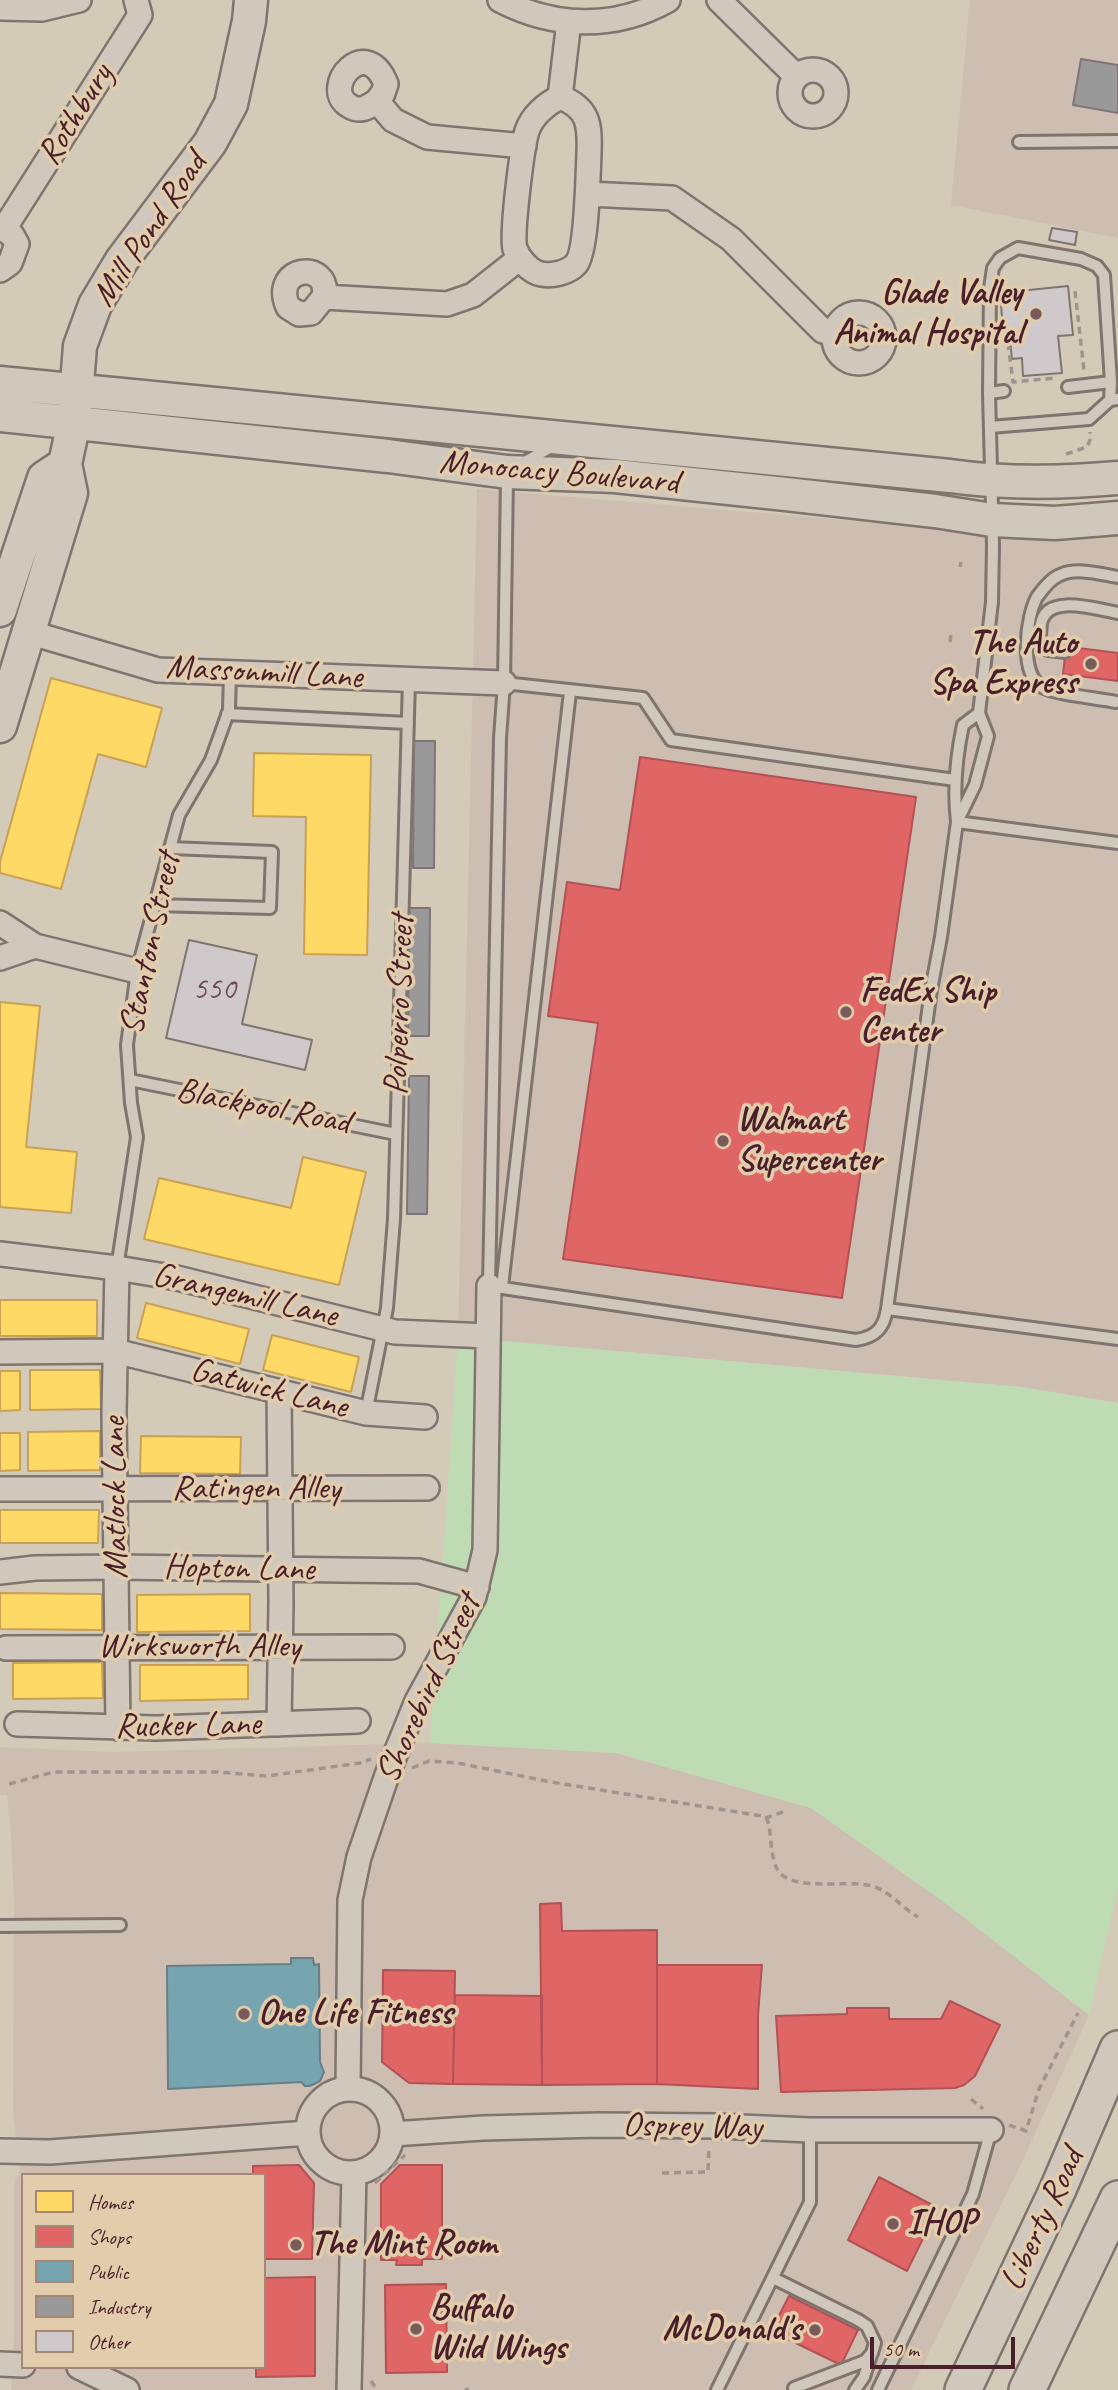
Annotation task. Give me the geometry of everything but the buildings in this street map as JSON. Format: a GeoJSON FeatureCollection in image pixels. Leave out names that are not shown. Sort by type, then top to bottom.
{"type":"FeatureCollection","features":[{"type":"Feature","properties":{"kind":"main road","name":"Mill Pond Road"},"geometry":{"type":"LineString","coordinates":[[0,726],[71,493],[65,464],[74,422],[80,346],[95,305],[122,260],[209,143],[231,104],[250,21],[250,0]]}},
{"type":"Feature","properties":{"kind":"main road","name":"Monocacy Boulevard"},"geometry":{"type":"LineString","coordinates":[[0,383],[991,482],[1054,483],[1118,478]]}},
{"type":"Feature","properties":{"kind":"main road","name":"Monocacy Boulevard"},"geometry":{"type":"LineString","coordinates":[[0,415],[388,456],[507,472],[615,476],[899,507],[992,520],[1055,523],[1118,518]]}},
{"type":"Feature","properties":{"kind":"main road"},"geometry":{"type":"LineString","coordinates":[[0,610],[44,478],[65,464]]}},
{"type":"Feature","properties":{"kind":"main road","name":"Liberty Road"},"geometry":{"type":"LineString","coordinates":[[963,2390],[1058,2189],[1118,2049]]}},
{"type":"Feature","properties":{"kind":"main road","name":"Liberty Road"},"geometry":{"type":"LineString","coordinates":[[1027,2390],[1118,2199]]}},
{"type":"Feature","properties":{"kind":"street"},"geometry":{"type":"LineString","coordinates":[[0,8],[42,9],[79,0]]}},
{"type":"Feature","properties":{"kind":"street","name":"Rothbury"},"geometry":{"type":"LineString","coordinates":[[0,270],[10,263],[17,244],[12,235],[2,228],[140,15],[136,0]]}},
{"type":"Feature","properties":{"kind":"street"},"geometry":{"type":"LineString","coordinates":[[500,0],[542,17],[601,23],[631,17],[668,0]]}},
{"type":"Feature","properties":{"kind":"street"},"geometry":{"type":"LineString","coordinates":[[719,0],[796,76]]}},
{"type":"Feature","properties":{"kind":"street"},"geometry":{"type":"LineString","coordinates":[[560,97],[569,21]]}},
{"type":"Feature","properties":{"kind":"street"},"geometry":{"type":"LineString","coordinates":[[560,97],[578,107],[588,121],[588,194],[581,254],[575,264],[562,272],[547,275],[535,273],[520,258],[515,247],[514,227],[527,131],[548,103],[560,97]]}},
{"type":"Feature","properties":{"kind":"street"},"geometry":{"type":"LineString","coordinates":[[377,101],[393,120],[427,137],[524,146]]}},
{"type":"Feature","properties":{"kind":"street"},"geometry":{"type":"LineString","coordinates":[[588,194],[672,198],[731,239],[823,331],[834,334]]}},
{"type":"Feature","properties":{"kind":"street"},"geometry":{"type":"LineString","coordinates":[[324,297],[447,304],[473,295],[520,258]]}},
{"type":"Feature","properties":{"kind":"street","name":"Massonmill Lane"},"geometry":{"type":"LineString","coordinates":[[28,632],[158,670],[505,683]]}},
{"type":"Feature","properties":{"kind":"street"},"geometry":{"type":"LineString","coordinates":[[0,923],[35,946],[137,971]]}},
{"type":"Feature","properties":{"kind":"street"},"geometry":{"type":"LineString","coordinates":[[0,958],[35,946]]}},
{"type":"Feature","properties":{"kind":"street","name":"Grangemill Lane"},"geometry":{"type":"LineString","coordinates":[[0,1255],[117,1268],[177,1279],[395,1332],[488,1336]]}},
{"type":"Feature","properties":{"kind":"street","name":"Matlock Lane"},"geometry":{"type":"LineString","coordinates":[[117,1268],[115,1351],[118,1728]]}},
{"type":"Feature","properties":{"kind":"street","name":"Shorebird Street"},"geometry":{"type":"LineString","coordinates":[[348,2089],[350,1900],[353,1877],[387,1775],[417,1701],[474,1597],[485,1550],[488,1336],[496,1287]]}},
{"type":"Feature","properties":{"kind":"street","name":"Gatwick Lane"},"geometry":{"type":"LineString","coordinates":[[0,1352],[115,1351],[366,1413],[425,1417]]}},
{"type":"Feature","properties":{"kind":"street"},"geometry":{"type":"LineString","coordinates":[[279,1392],[279,1724]]}},
{"type":"Feature","properties":{"kind":"street","name":"Ratingen Alley"},"geometry":{"type":"LineString","coordinates":[[0,1489],[427,1488]]}},
{"type":"Feature","properties":{"kind":"street","name":"Hopton Lane"},"geometry":{"type":"LineString","coordinates":[[0,1572],[35,1568],[117,1567],[419,1571],[477,1587]]}},
{"type":"Feature","properties":{"kind":"street","name":"Wirksworth Alley"},"geometry":{"type":"LineString","coordinates":[[6,1648],[392,1647]]}},
{"type":"Feature","properties":{"kind":"street","name":"Rucker Lane"},"geometry":{"type":"LineString","coordinates":[[17,1724],[118,1728],[358,1721]]}},
{"type":"Feature","properties":{"kind":"street"},"geometry":{"type":"LineString","coordinates":[[348,2089],[362,2090],[374,2096],[385,2106],[391,2119],[389,2148],[380,2160],[368,2169],[354,2173],[340,2172],[317,2158],[310,2146],[308,2133],[309,2120],[324,2098],[348,2089]]}},
{"type":"Feature","properties":{"kind":"street","name":"Osprey Way"},"geometry":{"type":"LineString","coordinates":[[392,2134],[599,2125],[810,2130],[995,2122]]}},
{"type":"Feature","properties":{"kind":"street"},"geometry":{"type":"LineString","coordinates":[[0,2151],[50,2152],[308,2133]]}},
{"type":"Feature","properties":{"kind":"street"},"geometry":{"type":"LineString","coordinates":[[349,2390],[354,2173]]}},
{"type":"Feature","properties":{"kind":"street"},"geometry":{"type":"LineString","coordinates":[[0,2364],[21,2365]]}},
{"type":"Feature","properties":{"kind":"street"},"geometry":{"type":"LineString","coordinates":[[83,2369],[127,2390]]}},
{"type":"Feature","properties":{"kind":"lane"},"geometry":{"type":"LineString","coordinates":[[1019,142],[1118,141]]}},
{"type":"Feature","properties":{"kind":"lane"},"geometry":{"type":"LineString","coordinates":[[957,822],[975,785],[988,736],[979,713],[992,602],[989,393],[990,288],[993,268],[1000,258],[1018,248],[1082,259],[1097,266],[1104,275],[1114,399],[1089,419],[990,427]]}},
{"type":"Feature","properties":{"kind":"lane"},"geometry":{"type":"LineString","coordinates":[[1068,387],[1111,382]]}},
{"type":"Feature","properties":{"kind":"lane"},"geometry":{"type":"LineString","coordinates":[[989,393],[1004,391]]}},
{"type":"Feature","properties":{"kind":"lane"},"geometry":{"type":"LineString","coordinates":[[496,1287],[500,752],[505,683],[507,472],[567,438]]}},
{"type":"Feature","properties":{"kind":"lane"},"geometry":{"type":"LineString","coordinates":[[1116,702],[1042,687],[1029,675],[1026,657],[1031,618],[1037,598],[1059,575],[1076,571],[1118,577]]}},
{"type":"Feature","properties":{"kind":"lane"},"geometry":{"type":"LineString","coordinates":[[1065,652],[1048,650],[1042,646],[1039,638],[1042,617],[1046,611],[1061,604],[1118,612]]}},
{"type":"Feature","properties":{"kind":"lane","name":"Stanton Street"},"geometry":{"type":"LineString","coordinates":[[117,1268],[137,1137],[128,1045],[137,971],[179,815],[211,760],[227,714],[230,673]]}},
{"type":"Feature","properties":{"kind":"lane","name":"Polperro Street"},"geometry":{"type":"LineString","coordinates":[[366,1413],[383,1329],[394,1219],[409,680]]}},
{"type":"Feature","properties":{"kind":"lane"},"geometry":{"type":"LineString","coordinates":[[505,683],[643,698],[671,740],[955,780]]}},
{"type":"Feature","properties":{"kind":"lane"},"geometry":{"type":"LineString","coordinates":[[496,1287],[570,692]]}},
{"type":"Feature","properties":{"kind":"lane"},"geometry":{"type":"LineString","coordinates":[[496,1287],[856,1340],[869,1338],[878,1331],[884,1323],[887,1309],[931,990],[941,937],[957,822],[954,793],[963,725],[979,713]]}},
{"type":"Feature","properties":{"kind":"lane"},"geometry":{"type":"LineString","coordinates":[[227,714],[408,723]]}},
{"type":"Feature","properties":{"kind":"lane"},"geometry":{"type":"LineString","coordinates":[[957,822],[1118,843]]}},
{"type":"Feature","properties":{"kind":"lane"},"geometry":{"type":"LineString","coordinates":[[154,905],[270,908],[272,852],[170,848]]}},
{"type":"Feature","properties":{"kind":"lane","name":"Blackpool Road"},"geometry":{"type":"LineString","coordinates":[[130,1080],[396,1134]]}},
{"type":"Feature","properties":{"kind":"lane"},"geometry":{"type":"LineString","coordinates":[[887,1309],[1118,1339]]}},
{"type":"Feature","properties":{"kind":"lane"},"geometry":{"type":"LineString","coordinates":[[0,1926],[120,1926]]}},
{"type":"Feature","properties":{"kind":"lane"},"geometry":{"type":"LineString","coordinates":[[878,2390],[973,2194],[995,2122]]}},
{"type":"Feature","properties":{"kind":"lane"},"geometry":{"type":"LineString","coordinates":[[717,2390],[810,2202],[810,2130]]}},
{"type":"Feature","properties":{"kind":"lane"},"geometry":{"type":"LineString","coordinates":[[773,2278],[867,2326],[875,2343],[864,2377],[855,2390]]}},
{"type":"Feature","properties":{"kind":"lane"},"geometry":{"type":"LineString","coordinates":[[794,2388],[855,2367],[872,2353]]}},
{"type":"Feature","properties":{"kind":"path"},"geometry":{"type":"LineString","coordinates":[[1076,291],[1084,367],[1080,376]]}},
{"type":"Feature","properties":{"kind":"path"},"geometry":{"type":"LineString","coordinates":[[1008,343],[1013,382],[1043,377],[1056,378]]}},
{"type":"Feature","properties":{"kind":"path"},"geometry":{"type":"LineString","coordinates":[[1062,457],[1087,447],[1090,431]]}},
{"type":"Feature","properties":{"kind":"path"},"geometry":{"type":"LineString","coordinates":[[950,642],[951,635]]}},
{"type":"Feature","properties":{"kind":"path"},"geometry":{"type":"LineString","coordinates":[[9,1784],[54,1772],[217,1772],[267,1776],[360,1763],[373,1758],[381,1760]]}},
{"type":"Feature","properties":{"kind":"path"},"geometry":{"type":"LineString","coordinates":[[410,1769],[429,1761],[458,1763],[551,1782],[762,1816],[769,1825],[777,1868],[787,1877],[802,1883],[872,1886],[918,1917]]}},
{"type":"Feature","properties":{"kind":"path"},"geometry":{"type":"LineString","coordinates":[[765,1818],[783,1812]]}},
{"type":"Feature","properties":{"kind":"path"},"geometry":{"type":"LineString","coordinates":[[971,2099],[995,2122],[1026,2131],[1040,2090],[1078,2014]]}},
{"type":"Feature","properties":{"kind":"path"},"geometry":{"type":"LineString","coordinates":[[662,2173],[708,2172],[709,2126]]}},
{"type":"Feature","properties":{"kind":"path"},"geometry":{"type":"LineString","coordinates":[[370,2191],[390,2168],[412,2151]]}},
{"type":"Feature","properties":{"kind":"path"},"geometry":{"type":"LineString","coordinates":[[370,2380],[377,2390]]}},
{"type":"Feature","properties":{"kind":"shaded area"},"geometry":{"type":"Polygon","coordinates":[[[970,0],[1118,0],[1118,238],[951,205],[970,0]]]}},
{"type":"Feature","properties":{"kind":"shaded area"},"geometry":{"type":"Polygon","coordinates":[[[477,489],[1022,535],[1118,524],[1118,1403],[1021,1387],[458,1337],[477,489]]]}},
{"type":"Feature","properties":{"kind":"shaded area"},"geometry":{"type":"Polygon","coordinates":[[[430,1743],[616,1753],[811,1808],[948,1905],[1089,2015],[1022,2162],[911,2390],[11,2390],[14,2338],[14,2184],[20,2170],[13,2110],[14,1901],[11,1835],[7,1795],[0,1795],[0,1747],[113,1752],[430,1743]]]}},
{"type":"Feature","properties":{"kind":"green space"},"geometry":{"type":"Polygon","coordinates":[[[458,1337],[1021,1387],[1118,1403],[1118,1886],[1089,2015],[948,1905],[811,1808],[616,1753],[430,1743],[458,1337]]]}},
{"type":"Feature","properties":{"kind":"place","name":"Glade Valley Animal Hospital"},"geometry":{"type":"Point","coordinates":[1036,314]}},
{"type":"Feature","properties":{"kind":"place","name":"The Auto Spa Express"},"geometry":{"type":"Point","coordinates":[1091,664]}},
{"type":"Feature","properties":{"kind":"place","name":"FedEx Ship Center"},"geometry":{"type":"Point","coordinates":[846,1012]}},
{"type":"Feature","properties":{"kind":"place","name":"Walmart Supercenter"},"geometry":{"type":"Point","coordinates":[723,1141]}},
{"type":"Feature","properties":{"kind":"place","name":"One Life Fitness"},"geometry":{"type":"Point","coordinates":[244,2014]}},
{"type":"Feature","properties":{"kind":"place","name":"IHOP"},"geometry":{"type":"Point","coordinates":[893,2224]}},
{"type":"Feature","properties":{"kind":"place","name":"The Mint Room"},"geometry":{"type":"Point","coordinates":[296,2245]}},
{"type":"Feature","properties":{"kind":"place","name":"Buffalo Wild Wings"},"geometry":{"type":"Point","coordinates":[416,2329]}},
{"type":"Feature","properties":{"kind":"place","name":"McDonald's"},"geometry":{"type":"Point","coordinates":[815,2330]}}]}
